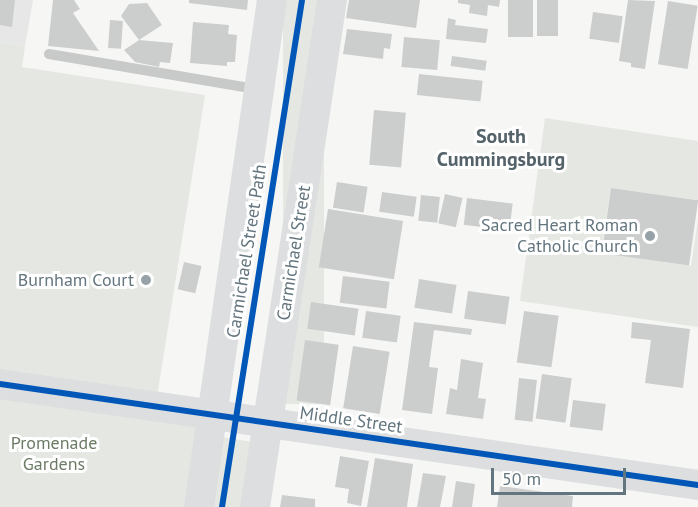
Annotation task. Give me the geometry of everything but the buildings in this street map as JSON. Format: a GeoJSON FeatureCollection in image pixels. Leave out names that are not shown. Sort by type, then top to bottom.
{"type":"FeatureCollection","features":[{"type":"Feature","properties":{"kind":"street"},"geometry":{"type":"LineString","coordinates":[[199,507],[272,0]]}},
{"type":"Feature","properties":{"kind":"street","name":"Carmichael Street"},"geometry":{"type":"LineString","coordinates":[[255,507],[332,0]]}},
{"type":"Feature","properties":{"kind":"street","name":"Middle Street"},"geometry":{"type":"LineString","coordinates":[[0,384],[698,484]]}},
{"type":"Feature","properties":{"kind":"lane"},"geometry":{"type":"LineString","coordinates":[[50,54],[259,89]]}},
{"type":"Feature","properties":{"kind":"shaded area"},"geometry":{"type":"Polygon","coordinates":[[[0,0],[33,0],[25,46],[0,42],[0,0]]]}},
{"type":"Feature","properties":{"kind":"green space"},"geometry":{"type":"Polygon","coordinates":[[[283,0],[324,0],[324,404],[283,404],[283,0]]]}},
{"type":"Feature","properties":{"kind":"green space"},"geometry":{"type":"Polygon","coordinates":[[[0,42],[25,46],[22,67],[205,95],[157,397],[0,373],[0,42]]]}},
{"type":"Feature","properties":{"kind":"green space"},"geometry":{"type":"Polygon","coordinates":[[[545,118],[698,141],[698,200],[611,188],[601,253],[691,266],[698,219],[698,327],[520,301],[545,118]]]}},
{"type":"Feature","properties":{"kind":"green space","name":"Promenade Gardens"},"geometry":{"type":"Polygon","coordinates":[[[0,394],[199,422],[186,507],[0,507],[0,394]]]}},
{"type":"Feature","properties":{"kind":"green space"},"geometry":{"type":"Polygon","coordinates":[[[222,437],[255,442],[244,507],[211,507],[222,437]]]}},
{"type":"Feature","properties":{"kind":"cycle path","name":"Carmichael Street Path"},"geometry":{"type":"LineString","coordinates":[[222,507],[302,0]]}},
{"type":"Feature","properties":{"kind":"cycle path"},"geometry":{"type":"LineString","coordinates":[[0,384],[698,485]]}},
{"type":"Feature","properties":{"kind":"place","name":"Sacred Heart Roman Catholic Church"},"geometry":{"type":"Point","coordinates":[650,236]}},
{"type":"Feature","properties":{"kind":"place","name":"Burnham Court"},"geometry":{"type":"Point","coordinates":[146,280]}},
{"type":"Feature","properties":{"kind":"district","name":"South Cummingsburg"},"geometry":{"type":"Point","coordinates":[501,148]}}]}
